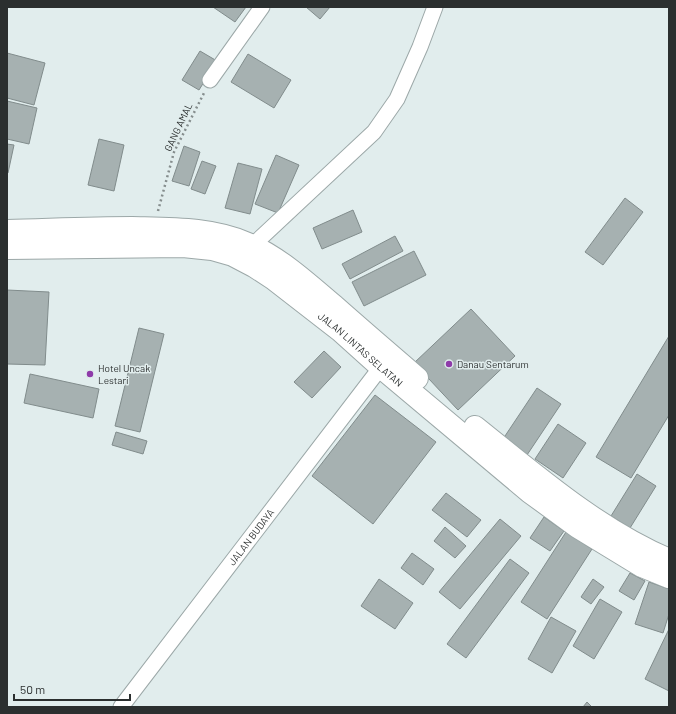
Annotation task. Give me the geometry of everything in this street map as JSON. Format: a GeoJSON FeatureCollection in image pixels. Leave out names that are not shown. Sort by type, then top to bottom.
{"type":"FeatureCollection","features":[{"type":"Feature","properties":{"kind":"highway","name":"JALAN LINTAS SELATAN"},"geometry":{"type":"LineString","coordinates":[[7,231],[153,228],[204,231],[223,235],[252,246],[267,254],[317,292],[458,414],[549,486],[590,516],[652,552],[669,560]]}},
{"type":"Feature","properties":{"kind":"highway","name":"JALAN LINTAS SELATAN"},"geometry":{"type":"LineString","coordinates":[[7,248],[183,246],[212,250],[233,256],[254,266],[285,287],[341,331],[381,367],[530,492],[578,527],[642,566],[669,577]]}},
{"type":"Feature","properties":{"kind":"street"},"geometry":{"type":"LineString","coordinates":[[210,80],[262,7]]}},
{"type":"Feature","properties":{"kind":"street"},"geometry":{"type":"LineString","coordinates":[[252,246],[374,132],[397,99],[420,47],[435,7]]}},
{"type":"Feature","properties":{"kind":"street","name":"JALAN BUDAYA"},"geometry":{"type":"LineString","coordinates":[[121,707],[381,367]]}},
{"type":"Feature","properties":{"kind":"path","name":"GANG AMAL"},"geometry":{"type":"LineString","coordinates":[[153,228],[174,152],[210,80]]}},
{"type":"Feature","properties":{"kind":"building"},"geometry":{"type":"Polygon","coordinates":[[[213,7],[246,7],[235,22],[213,7]]]}},
{"type":"Feature","properties":{"kind":"building"},"geometry":{"type":"Polygon","coordinates":[[[306,7],[330,7],[320,19],[306,7]]]}},
{"type":"Feature","properties":{"kind":"building"},"geometry":{"type":"Polygon","coordinates":[[[200,51],[217,61],[199,90],[182,80],[200,51]]]}},
{"type":"Feature","properties":{"kind":"building"},"geometry":{"type":"Polygon","coordinates":[[[7,53],[45,63],[34,105],[7,98],[7,53]]]}},
{"type":"Feature","properties":{"kind":"building"},"geometry":{"type":"Polygon","coordinates":[[[248,54],[291,80],[274,108],[231,82],[248,54]]]}},
{"type":"Feature","properties":{"kind":"building"},"geometry":{"type":"Polygon","coordinates":[[[7,101],[37,108],[29,144],[7,139],[7,101]]]}},
{"type":"Feature","properties":{"kind":"building"},"geometry":{"type":"Polygon","coordinates":[[[99,139],[124,145],[114,191],[88,185],[99,139]]]}},
{"type":"Feature","properties":{"kind":"building"},"geometry":{"type":"Polygon","coordinates":[[[7,144],[14,145],[8,173],[7,173],[7,144]]]}},
{"type":"Feature","properties":{"kind":"building"},"geometry":{"type":"Polygon","coordinates":[[[184,146],[200,152],[189,186],[172,181],[184,146]]]}},
{"type":"Feature","properties":{"kind":"building"},"geometry":{"type":"Polygon","coordinates":[[[276,155],[299,165],[278,213],[255,204],[276,155]]]}},
{"type":"Feature","properties":{"kind":"building"},"geometry":{"type":"Polygon","coordinates":[[[202,161],[216,166],[205,194],[191,189],[202,161]]]}},
{"type":"Feature","properties":{"kind":"building"},"geometry":{"type":"Polygon","coordinates":[[[238,163],[262,169],[250,214],[225,208],[238,163]]]}},
{"type":"Feature","properties":{"kind":"building"},"geometry":{"type":"Polygon","coordinates":[[[625,198],[643,212],[603,265],[585,252],[625,198]]]}},
{"type":"Feature","properties":{"kind":"building"},"geometry":{"type":"Polygon","coordinates":[[[353,210],[362,232],[322,249],[313,228],[353,210]]]}},
{"type":"Feature","properties":{"kind":"building"},"geometry":{"type":"Polygon","coordinates":[[[395,236],[403,251],[350,279],[342,264],[395,236]]]}},
{"type":"Feature","properties":{"kind":"building"},"geometry":{"type":"Polygon","coordinates":[[[414,251],[426,275],[364,306],[352,282],[414,251]]]}},
{"type":"Feature","properties":{"kind":"building"},"geometry":{"type":"Polygon","coordinates":[[[7,290],[49,292],[45,365],[7,364],[7,290]]]}},
{"type":"Feature","properties":{"kind":"building"},"geometry":{"type":"Polygon","coordinates":[[[471,309],[515,356],[458,410],[414,363],[471,309]]]}},
{"type":"Feature","properties":{"kind":"building"},"geometry":{"type":"Polygon","coordinates":[[[139,328],[164,334],[140,432],[115,426],[139,328]]]}},
{"type":"Feature","properties":{"kind":"building"},"geometry":{"type":"Polygon","coordinates":[[[669,336],[669,415],[631,478],[596,457],[669,336]]]}},
{"type":"Feature","properties":{"kind":"building"},"geometry":{"type":"Polygon","coordinates":[[[324,351],[341,367],[312,398],[294,382],[324,351]]]}},
{"type":"Feature","properties":{"kind":"building"},"geometry":{"type":"Polygon","coordinates":[[[30,374],[99,389],[93,418],[24,403],[30,374]]]}},
{"type":"Feature","properties":{"kind":"building"},"geometry":{"type":"Polygon","coordinates":[[[537,388],[561,404],[527,455],[503,439],[537,388]]]}},
{"type":"Feature","properties":{"kind":"building"},"geometry":{"type":"Polygon","coordinates":[[[375,395],[436,442],[373,524],[312,476],[375,395]]]}},
{"type":"Feature","properties":{"kind":"building"},"geometry":{"type":"Polygon","coordinates":[[[558,424],[586,443],[563,478],[535,459],[558,424]]]}},
{"type":"Feature","properties":{"kind":"building"},"geometry":{"type":"Polygon","coordinates":[[[116,432],[147,441],[143,454],[112,445],[116,432]]]}},
{"type":"Feature","properties":{"kind":"building"},"geometry":{"type":"Polygon","coordinates":[[[637,474],[656,486],[630,528],[611,516],[637,474]]]}},
{"type":"Feature","properties":{"kind":"building"},"geometry":{"type":"Polygon","coordinates":[[[446,493],[481,520],[467,537],[432,510],[446,493]]]}},
{"type":"Feature","properties":{"kind":"building"},"geometry":{"type":"Polygon","coordinates":[[[544,517],[564,531],[550,551],[530,538],[544,517]]]}},
{"type":"Feature","properties":{"kind":"building"},"geometry":{"type":"Polygon","coordinates":[[[500,519],[521,536],[460,609],[439,592],[500,519]]]}},
{"type":"Feature","properties":{"kind":"building"},"geometry":{"type":"Polygon","coordinates":[[[445,527],[466,546],[455,558],[434,541],[445,527]]]}},
{"type":"Feature","properties":{"kind":"building"},"geometry":{"type":"Polygon","coordinates":[[[566,532],[592,549],[547,619],[521,602],[566,532]]]}},
{"type":"Feature","properties":{"kind":"building"},"geometry":{"type":"Polygon","coordinates":[[[412,553],[434,569],[423,585],[401,568],[412,553]]]}},
{"type":"Feature","properties":{"kind":"building"},"geometry":{"type":"Polygon","coordinates":[[[510,559],[529,573],[466,658],[447,644],[510,559]]]}},
{"type":"Feature","properties":{"kind":"building"},"geometry":{"type":"Polygon","coordinates":[[[630,573],[645,581],[634,600],[619,591],[630,573]]]}},
{"type":"Feature","properties":{"kind":"building"},"geometry":{"type":"Polygon","coordinates":[[[379,579],[413,603],[395,629],[361,606],[379,579]]]}},
{"type":"Feature","properties":{"kind":"building"},"geometry":{"type":"Polygon","coordinates":[[[593,579],[604,587],[591,604],[581,597],[593,579]]]}},
{"type":"Feature","properties":{"kind":"building"},"geometry":{"type":"Polygon","coordinates":[[[649,582],[669,589],[669,614],[663,633],[635,624],[649,582]]]}},
{"type":"Feature","properties":{"kind":"building"},"geometry":{"type":"Polygon","coordinates":[[[600,599],[622,612],[594,659],[573,646],[600,599]]]}},
{"type":"Feature","properties":{"kind":"building"},"geometry":{"type":"Polygon","coordinates":[[[551,617],[576,631],[552,673],[528,659],[551,617]]]}},
{"type":"Feature","properties":{"kind":"building"},"geometry":{"type":"Polygon","coordinates":[[[669,629],[669,691],[645,679],[669,629]]]}},
{"type":"Feature","properties":{"kind":"building"},"geometry":{"type":"Polygon","coordinates":[[[587,702],[592,707],[583,707],[587,702]]]}},
{"type":"Feature","properties":{"kind":"place","name":"Danau Sentarum"},"geometry":{"type":"Point","coordinates":[449,364]}},
{"type":"Feature","properties":{"kind":"place","name":"Hotel Uncak Lestari"},"geometry":{"type":"Point","coordinates":[90,374]}}]}
